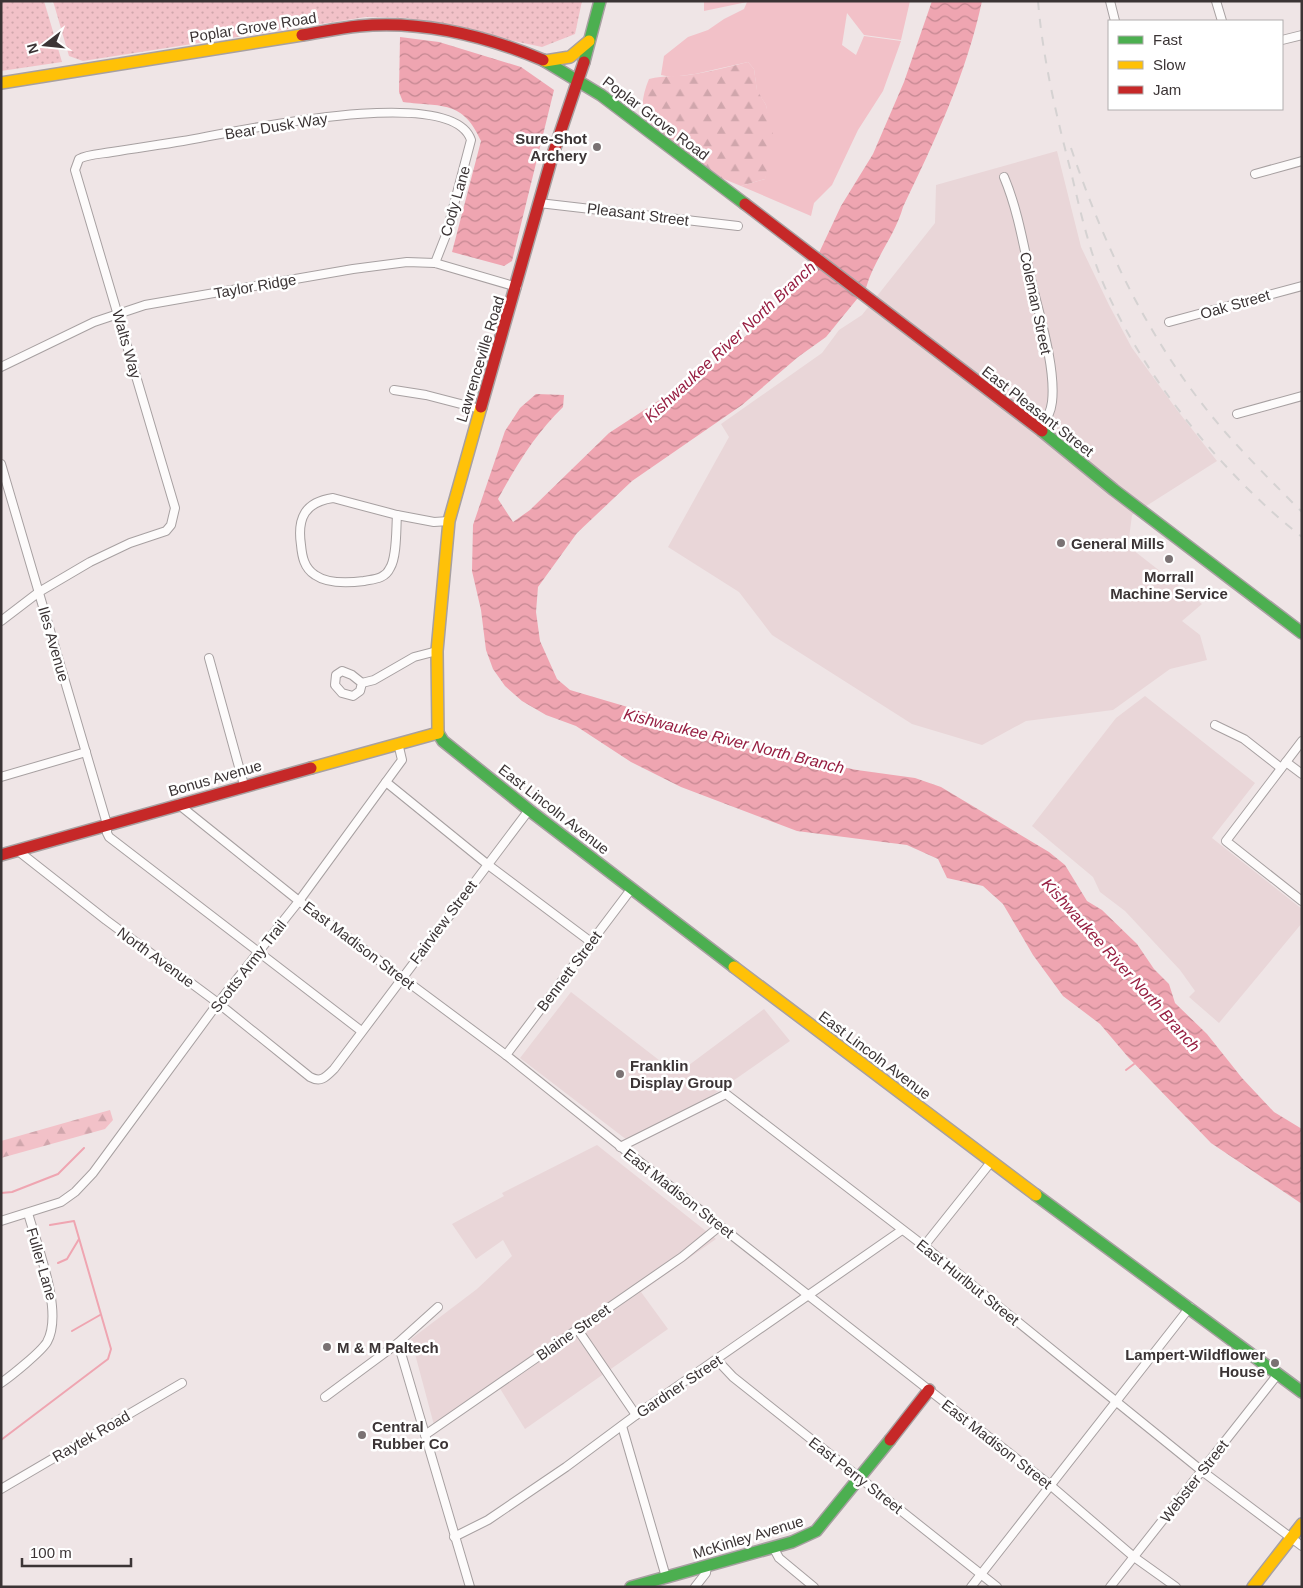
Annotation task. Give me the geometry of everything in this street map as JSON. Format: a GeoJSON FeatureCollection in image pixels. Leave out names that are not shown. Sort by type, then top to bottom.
{"type":"FeatureCollection","features":[{"type":"Feature","properties":{"kind":"street","name":"Lawrenceville Road"},"geometry":{"type":"LineString","coordinates":[[438,733],[437,650],[449,521],[480,409],[517,288],[552,157],[580,79],[600,1]]}},
{"type":"Feature","properties":{"kind":"street"},"geometry":{"type":"LineString","coordinates":[[1110,1],[1115,20]]}},
{"type":"Feature","properties":{"kind":"street"},"geometry":{"type":"LineString","coordinates":[[1216,1],[1222,20]]}},
{"type":"Feature","properties":{"kind":"street","name":"Poplar Grove Road"},"geometry":{"type":"LineString","coordinates":[[1,83],[306,33],[390,25],[451,30],[481,37],[543,61],[580,79],[755,213]]}},
{"type":"Feature","properties":{"kind":"street"},"geometry":{"type":"LineString","coordinates":[[1283,40],[1302,35]]}},
{"type":"Feature","properties":{"kind":"street"},"geometry":{"type":"LineString","coordinates":[[543,61],[566,60],[575,56],[590,40]]}},
{"type":"Feature","properties":{"kind":"street","name":"Bear Dusk Way"},"geometry":{"type":"LineString","coordinates":[[76,162],[83,157],[338,116],[382,111],[434,116],[455,122],[467,131],[470,138]]}},
{"type":"Feature","properties":{"kind":"street","name":"Cody Lane"},"geometry":{"type":"LineString","coordinates":[[436,263],[449,226],[471,145],[470,138]]}},
{"type":"Feature","properties":{"kind":"street"},"geometry":{"type":"LineString","coordinates":[[1255,174],[1302,161]]}},
{"type":"Feature","properties":{"kind":"street","name":"Walts Way"},"geometry":{"type":"LineString","coordinates":[[39,592],[90,562],[130,543],[166,531],[171,525],[175,508],[75,170],[76,162]]}},
{"type":"Feature","properties":{"kind":"street","name":"Coleman Street"},"geometry":{"type":"LineString","coordinates":[[1004,176],[1011,193],[1044,331],[1051,376],[1052,402],[1047,420],[1041,430]]}},
{"type":"Feature","properties":{"kind":"street","name":"Pleasant Street"},"geometry":{"type":"LineString","coordinates":[[539,203],[738,226]]}},
{"type":"Feature","properties":{"kind":"street","name":"East Pleasant Street"},"geometry":{"type":"LineString","coordinates":[[755,213],[1041,430],[1114,490],[1302,633]]}},
{"type":"Feature","properties":{"kind":"street","name":"Taylor Ridge"},"geometry":{"type":"LineString","coordinates":[[1,367],[94,322],[145,305],[354,269],[407,262],[436,263],[517,288]]}},
{"type":"Feature","properties":{"kind":"street","name":"Oak Street"},"geometry":{"type":"LineString","coordinates":[[1169,322],[1302,286]]}},
{"type":"Feature","properties":{"kind":"street"},"geometry":{"type":"LineString","coordinates":[[394,390],[426,395],[480,409]]}},
{"type":"Feature","properties":{"kind":"street"},"geometry":{"type":"LineString","coordinates":[[1237,414],[1302,396]]}},
{"type":"Feature","properties":{"kind":"street","name":"Iles Avenue"},"geometry":{"type":"LineString","coordinates":[[1,464],[5,491],[39,592],[107,824],[109,837],[360,1030]]}},
{"type":"Feature","properties":{"kind":"street"},"geometry":{"type":"LineString","coordinates":[[398,515],[393,561],[388,573],[382,577],[356,582],[332,581],[315,575],[306,565],[302,555],[300,526],[304,514],[316,503],[333,498],[398,515],[434,522],[449,521]]}},
{"type":"Feature","properties":{"kind":"street"},"geometry":{"type":"LineString","coordinates":[[1,621],[39,592]]}},
{"type":"Feature","properties":{"kind":"street"},"geometry":{"type":"LineString","coordinates":[[362,683],[374,680],[414,657],[437,650]]}},
{"type":"Feature","properties":{"kind":"street"},"geometry":{"type":"LineString","coordinates":[[209,658],[244,785]]}},
{"type":"Feature","properties":{"kind":"street"},"geometry":{"type":"LineString","coordinates":[[1215,726],[1244,739],[1283,765],[1302,774]]}},
{"type":"Feature","properties":{"kind":"street","name":"Bonus Avenue"},"geometry":{"type":"LineString","coordinates":[[1,854],[244,785],[438,733]]}},
{"type":"Feature","properties":{"kind":"street","name":"East Lincoln Avenue"},"geometry":{"type":"LineString","coordinates":[[438,733],[443,741],[529,810],[991,1162],[1190,1307],[1302,1392]]}},
{"type":"Feature","properties":{"kind":"street"},"geometry":{"type":"LineString","coordinates":[[1302,741],[1226,841],[1302,901]]}},
{"type":"Feature","properties":{"kind":"street","name":"Scotts Army Trail"},"geometry":{"type":"LineString","coordinates":[[138,1114],[218,1003],[300,901],[402,760],[398,743]]}},
{"type":"Feature","properties":{"kind":"street"},"geometry":{"type":"LineString","coordinates":[[1,777],[86,752]]}},
{"type":"Feature","properties":{"kind":"street"},"geometry":{"type":"LineString","coordinates":[[386,782],[487,864],[591,942]]}},
{"type":"Feature","properties":{"kind":"street","name":"East Madison Street"},"geometry":{"type":"LineString","coordinates":[[178,804],[300,901],[506,1054],[620,1147],[1050,1485],[1134,1557],[1176,1587]]}},
{"type":"Feature","properties":{"kind":"street","name":"Fairview Street"},"geometry":{"type":"LineString","coordinates":[[320,1080],[334,1069],[360,1030],[529,810]]}},
{"type":"Feature","properties":{"kind":"street","name":"North Avenue"},"geometry":{"type":"LineString","coordinates":[[17,850],[98,914],[218,1003],[310,1077],[320,1080]]}},
{"type":"Feature","properties":{"kind":"street","name":"Bennett Street"},"geometry":{"type":"LineString","coordinates":[[506,1054],[632,888]]}},
{"type":"Feature","properties":{"kind":"street","name":"East Hurlbut Street"},"geometry":{"type":"LineString","coordinates":[[620,1147],[726,1094],[924,1246],[1055,1353],[1118,1401],[1202,1471],[1302,1546]]}},
{"type":"Feature","properties":{"kind":"street","name":"Fuller Lane"},"geometry":{"type":"LineString","coordinates":[[1,1383],[46,1344],[52,1330],[54,1307],[26,1214],[61,1202],[75,1192],[93,1173],[138,1114]]}},
{"type":"Feature","properties":{"kind":"street"},"geometry":{"type":"LineString","coordinates":[[924,1246],[991,1162]]}},
{"type":"Feature","properties":{"kind":"street"},"geometry":{"type":"LineString","coordinates":[[1,1221],[26,1214]]}},
{"type":"Feature","properties":{"kind":"street","name":"Blaine Street"},"geometry":{"type":"LineString","coordinates":[[425,1435],[682,1257],[720,1226]]}},
{"type":"Feature","properties":{"kind":"street","name":"Gardner Street"},"geometry":{"type":"LineString","coordinates":[[454,1537],[488,1520],[902,1230]]}},
{"type":"Feature","properties":{"kind":"street"},"geometry":{"type":"LineString","coordinates":[[325,1397],[398,1344],[438,1307]]}},
{"type":"Feature","properties":{"kind":"street"},"geometry":{"type":"LineString","coordinates":[[971,1587],[1190,1307]]}},
{"type":"Feature","properties":{"kind":"street"},"geometry":{"type":"LineString","coordinates":[[578,1330],[636,1415]]}},
{"type":"Feature","properties":{"kind":"street"},"geometry":{"type":"LineString","coordinates":[[398,1344],[470,1587]]}},
{"type":"Feature","properties":{"kind":"street","name":"East Perry Street"},"geometry":{"type":"LineString","coordinates":[[717,1360],[733,1376],[997,1587]]}},
{"type":"Feature","properties":{"kind":"street","name":"Webster Street"},"geometry":{"type":"LineString","coordinates":[[1110,1587],[1278,1374]]}},
{"type":"Feature","properties":{"kind":"street","name":"Raytek Road"},"geometry":{"type":"LineString","coordinates":[[1,1490],[182,1383]]}},
{"type":"Feature","properties":{"kind":"street","name":"McKinley Avenue"},"geometry":{"type":"LineString","coordinates":[[634,1586],[803,1539],[816,1531],[861,1478],[929,1390]]}},
{"type":"Feature","properties":{"kind":"street"},"geometry":{"type":"LineString","coordinates":[[622,1426],[666,1576]]}},
{"type":"Feature","properties":{"kind":"street"},"geometry":{"type":"LineString","coordinates":[[1253,1587],[1302,1524]]}},
{"type":"Feature","properties":{"kind":"street"},"geometry":{"type":"LineString","coordinates":[[773,1547],[779,1558],[814,1587]]}},
{"type":"Feature","properties":{"kind":"street"},"geometry":{"type":"LineString","coordinates":[[694,1587],[706,1573],[707,1565]]}},
{"type":"Feature","properties":{"kind":"shaded area"},"geometry":{"type":"Polygon","coordinates":[[[1057,151],[1081,247],[1109,305],[1132,348],[1217,461],[1132,515],[1128,546],[1202,604],[1182,621],[1200,635],[1207,660],[1170,669],[1113,710],[1026,721],[982,745],[912,724],[772,635],[739,592],[668,547],[729,437],[721,424],[822,353],[839,330],[862,315],[935,223],[936,185],[1057,151]]]}},
{"type":"Feature","properties":{"kind":"shaded area"},"geometry":{"type":"Polygon","coordinates":[[[1145,696],[1255,783],[1212,838],[1302,909],[1302,923],[1219,1023],[1189,997],[1195,991],[1180,970],[1125,911],[1100,892],[1093,877],[1032,826],[1116,718],[1145,696]]]}},
{"type":"Feature","properties":{"kind":"shaded area"},"geometry":{"type":"Polygon","coordinates":[[[571,992],[677,1074],[764,1009],[790,1041],[687,1113],[627,1140],[520,1058],[571,992]]]}},
{"type":"Feature","properties":{"kind":"shaded area"},"geometry":{"type":"Polygon","coordinates":[[[597,1145],[716,1239],[641,1292],[668,1329],[525,1429],[496,1382],[434,1425],[411,1339],[477,1289],[512,1256],[503,1240],[476,1259],[452,1224],[504,1196],[502,1193],[597,1145]]]}},
{"type":"Feature","properties":{"kind":"green space"},"geometry":{"type":"Polygon","coordinates":[[[1,1],[44,1],[62,62],[1,71],[1,1]]]}},
{"type":"Feature","properties":{"kind":"green space"},"geometry":{"type":"Polygon","coordinates":[[[53,1],[582,1],[575,34],[542,47],[407,18],[366,17],[83,61],[69,56],[53,1]]]}},
{"type":"Feature","properties":{"kind":"green space"},"geometry":{"type":"Polygon","coordinates":[[[704,1],[910,1],[901,40],[864,35],[847,13],[842,45],[856,55],[864,36],[901,41],[883,91],[858,130],[832,185],[814,203],[811,216],[741,186],[765,179],[769,124],[766,105],[757,91],[754,69],[748,62],[695,74],[671,77],[661,75],[664,56],[688,37],[708,30],[744,9],[747,2],[704,11],[704,1]]]}},
{"type":"Feature","properties":{"kind":"green space"},"geometry":{"type":"Polygon","coordinates":[[[748,62],[754,69],[757,90],[766,105],[775,143],[765,179],[741,186],[719,177],[652,129],[643,111],[643,98],[649,79],[695,74],[748,62]]]}},
{"type":"Feature","properties":{"kind":"green space"},"geometry":{"type":"Polygon","coordinates":[[[110,1110],[113,1120],[105,1129],[1,1158],[1,1141],[110,1110]]]}},
{"type":"Feature","properties":{"kind":"water","name":"Kishwaukee River North Branch"},"geometry":{"type":"Polygon","coordinates":[[[932,1],[982,1],[968,54],[949,106],[866,288],[826,337],[798,357],[742,405],[632,481],[577,533],[538,587],[536,612],[540,641],[557,679],[570,690],[648,713],[746,748],[857,770],[915,778],[941,787],[1049,852],[1065,865],[1087,901],[1102,910],[1137,944],[1154,969],[1169,984],[1175,1003],[1207,1034],[1242,1078],[1274,1112],[1302,1129],[1302,1204],[1211,1143],[1128,1057],[1100,1024],[1063,996],[1033,955],[1003,904],[983,886],[947,878],[938,859],[907,845],[797,831],[681,787],[631,762],[576,726],[546,715],[522,701],[505,686],[493,669],[486,650],[481,610],[472,571],[473,525],[505,431],[520,408],[536,394],[564,395],[563,407],[527,451],[498,499],[513,522],[530,510],[609,433],[715,364],[780,305],[802,281],[818,255],[841,206],[873,154],[904,82],[932,1]]]}},
{"type":"Feature","properties":{"kind":"water"},"geometry":{"type":"Polygon","coordinates":[[[400,37],[439,42],[521,67],[554,90],[512,261],[504,266],[452,252],[481,141],[467,118],[459,112],[440,106],[403,102],[399,92],[400,37]]]}},
{"type":"Feature","properties":{"kind":"waterway"},"geometry":{"type":"LineString","coordinates":[[1126,1070],[1134,1064]]}},
{"type":"Feature","properties":{"kind":"waterway"},"geometry":{"type":"LineString","coordinates":[[1,1193],[12,1192],[58,1174],[84,1148]]}},
{"type":"Feature","properties":{"kind":"waterway"},"geometry":{"type":"LineString","coordinates":[[1,1440],[108,1359],[111,1349],[74,1221],[50,1225]]}},
{"type":"Feature","properties":{"kind":"waterway"},"geometry":{"type":"LineString","coordinates":[[58,1263],[67,1259],[79,1239]]}},
{"type":"Feature","properties":{"kind":"waterway"},"geometry":{"type":"LineString","coordinates":[[72,1331],[100,1315]]}},
{"type":"Feature","properties":{"kind":"railway"},"geometry":{"type":"LineString","coordinates":[[1038,1],[1043,46],[1051,89],[1081,215],[1096,266],[1118,314],[1137,350],[1160,385],[1213,452],[1242,483],[1302,537]]}},
{"type":"Feature","properties":{"kind":"railway"},"geometry":{"type":"LineString","coordinates":[[1071,148],[1116,262],[1134,298],[1176,368],[1226,433],[1302,512]]}},
{"type":"Feature","properties":{"kind":"traffic: fast"},"geometry":{"type":"LineString","coordinates":[[584,62],[600,1]]}},
{"type":"Feature","properties":{"kind":"traffic: fast"},"geometry":{"type":"LineString","coordinates":[[543,60],[601,95],[745,204]]}},
{"type":"Feature","properties":{"kind":"traffic: fast"},"geometry":{"type":"LineString","coordinates":[[1042,431],[1114,490],[1302,633]]}},
{"type":"Feature","properties":{"kind":"traffic: fast"},"geometry":{"type":"LineString","coordinates":[[438,733],[443,741],[529,810],[734,967]]}},
{"type":"Feature","properties":{"kind":"traffic: fast"},"geometry":{"type":"LineString","coordinates":[[1036,1195],[1302,1392]]}},
{"type":"Feature","properties":{"kind":"traffic: fast"},"geometry":{"type":"LineString","coordinates":[[631,1587],[792,1542],[816,1531],[890,1440]]}},
{"type":"Feature","properties":{"kind":"traffic: slow"},"geometry":{"type":"LineString","coordinates":[[1,83],[302,35]]}},
{"type":"Feature","properties":{"kind":"traffic: slow"},"geometry":{"type":"LineString","coordinates":[[545,61],[570,57],[589,41]]}},
{"type":"Feature","properties":{"kind":"traffic: slow"},"geometry":{"type":"LineString","coordinates":[[438,733],[437,651],[449,521],[481,407]]}},
{"type":"Feature","properties":{"kind":"traffic: slow"},"geometry":{"type":"LineString","coordinates":[[311,768],[438,733]]}},
{"type":"Feature","properties":{"kind":"traffic: slow"},"geometry":{"type":"LineString","coordinates":[[734,967],[1036,1195]]}},
{"type":"Feature","properties":{"kind":"traffic: slow"},"geometry":{"type":"LineString","coordinates":[[1253,1587],[1302,1524]]}},
{"type":"Feature","properties":{"kind":"traffic: jam"},"geometry":{"type":"LineString","coordinates":[[302,35],[359,26],[406,25],[476,37],[543,60]]}},
{"type":"Feature","properties":{"kind":"traffic: jam"},"geometry":{"type":"LineString","coordinates":[[481,407],[552,157],[584,62]]}},
{"type":"Feature","properties":{"kind":"traffic: jam"},"geometry":{"type":"LineString","coordinates":[[745,204],[1042,431]]}},
{"type":"Feature","properties":{"kind":"traffic: jam"},"geometry":{"type":"LineString","coordinates":[[1,855],[311,768]]}},
{"type":"Feature","properties":{"kind":"traffic: jam"},"geometry":{"type":"LineString","coordinates":[[890,1440],[929,1390]]}},
{"type":"Feature","properties":{"kind":"place","name":"Sure-Shot Archery"},"geometry":{"type":"Point","coordinates":[597,147]}},
{"type":"Feature","properties":{"kind":"place","name":"General Mills"},"geometry":{"type":"Point","coordinates":[1061,543]}},
{"type":"Feature","properties":{"kind":"place","name":"Morrall Machine Service"},"geometry":{"type":"Point","coordinates":[1169,559]}},
{"type":"Feature","properties":{"kind":"place","name":"Franklin Display Group"},"geometry":{"type":"Point","coordinates":[620,1074]}},
{"type":"Feature","properties":{"kind":"place","name":"M & M Paltech"},"geometry":{"type":"Point","coordinates":[327,1347]}},
{"type":"Feature","properties":{"kind":"place","name":"Lampert-Wildflower House"},"geometry":{"type":"Point","coordinates":[1275,1363]}},
{"type":"Feature","properties":{"kind":"place","name":"Central Rubber Co"},"geometry":{"type":"Point","coordinates":[362,1435]}}]}
